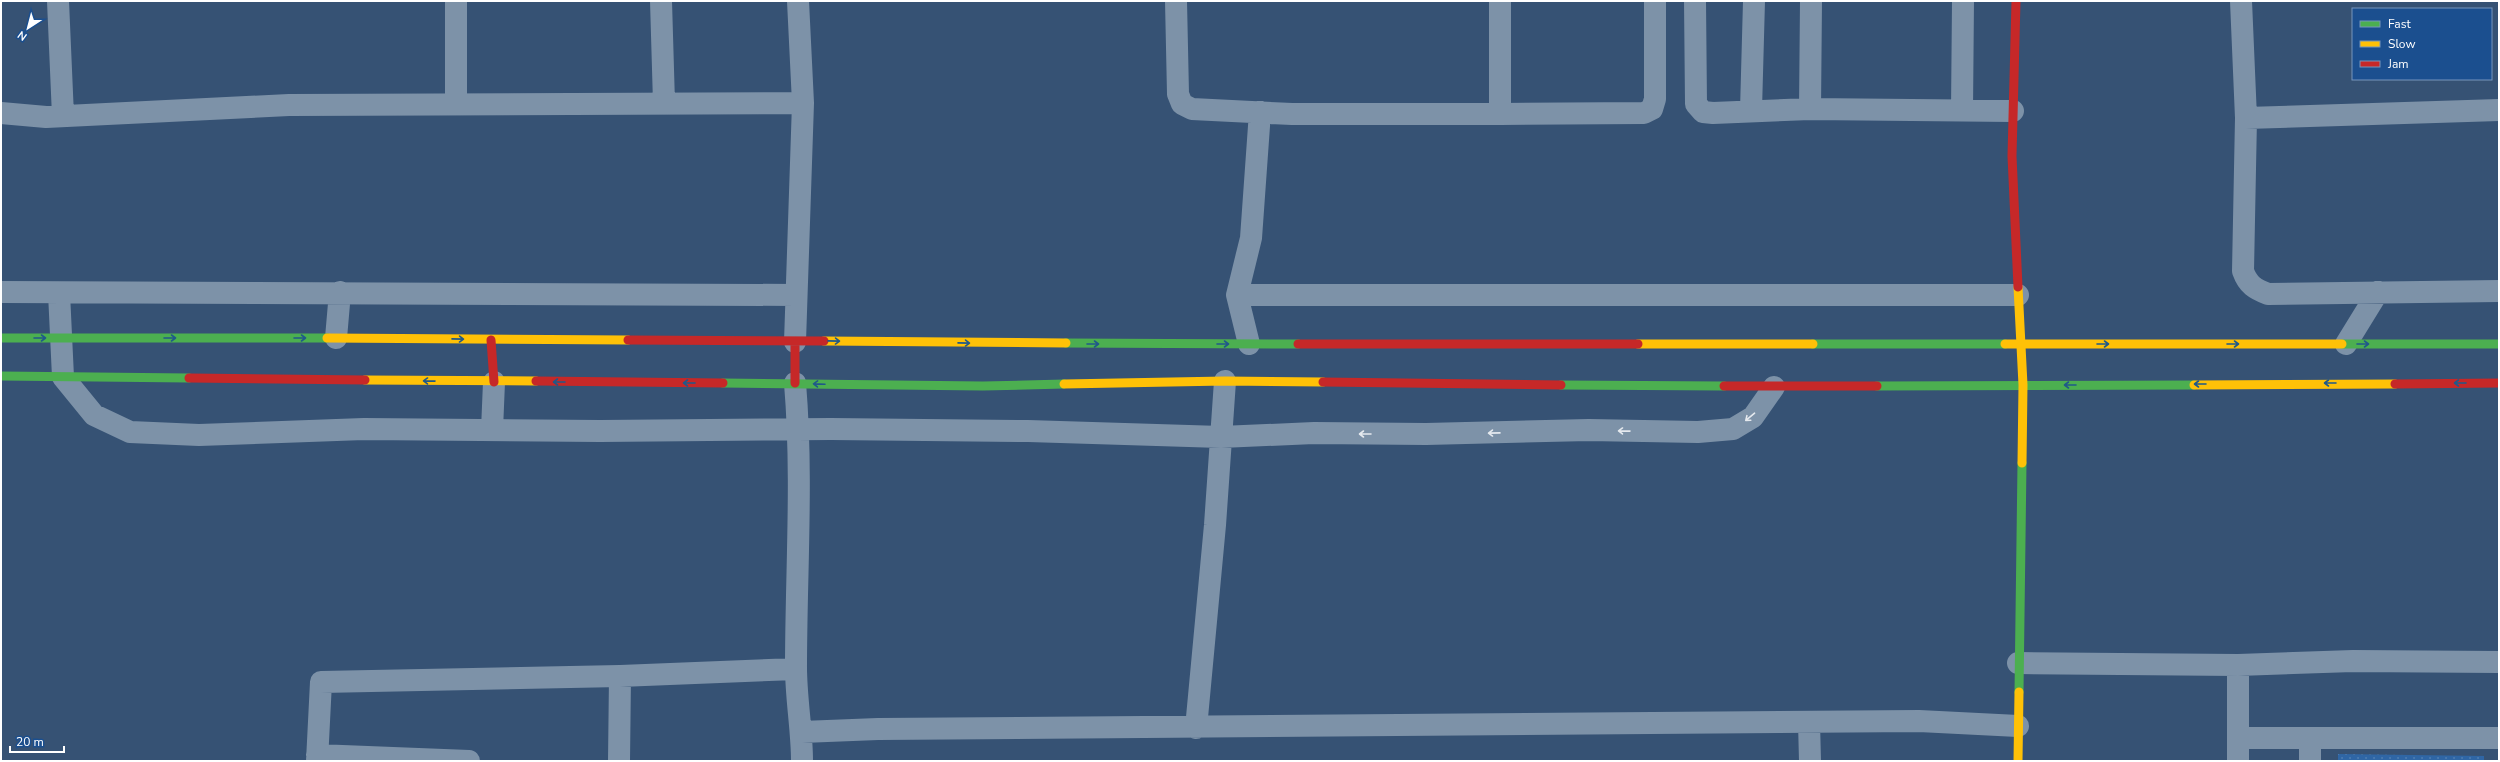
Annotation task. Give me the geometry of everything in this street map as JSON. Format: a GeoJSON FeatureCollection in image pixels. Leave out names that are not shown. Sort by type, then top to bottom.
{"type":"FeatureCollection","features":[{"type":"Feature","properties":{"kind":"main road"},"geometry":{"type":"LineString","coordinates":[[2016,1],[2012,156],[2023,385],[2018,663],[2018,761]]}},
{"type":"Feature","properties":{"kind":"main road"},"geometry":{"type":"LineString","coordinates":[[1,338],[336,338],[1249,344],[2499,344]]}},
{"type":"Feature","properties":{"kind":"main road"},"geometry":{"type":"LineString","coordinates":[[491,340],[494,382]]}},
{"type":"Feature","properties":{"kind":"main road"},"geometry":{"type":"LineString","coordinates":[[794,342],[795,383]]}},
{"type":"Feature","properties":{"kind":"main road"},"geometry":{"type":"LineString","coordinates":[[1,376],[982,386],[1225,381],[1774,387],[2499,383]]}},
{"type":"Feature","properties":{"kind":"street"},"geometry":{"type":"LineString","coordinates":[[58,1],[63,116]]}},
{"type":"Feature","properties":{"kind":"street"},"geometry":{"type":"LineString","coordinates":[[456,1],[456,104]]}},
{"type":"Feature","properties":{"kind":"street"},"geometry":{"type":"LineString","coordinates":[[661,1],[664,103]]}},
{"type":"Feature","properties":{"kind":"street"},"geometry":{"type":"LineString","coordinates":[[794,342],[803,103],[798,1]]}},
{"type":"Feature","properties":{"kind":"street"},"geometry":{"type":"LineString","coordinates":[[1176,1],[1178,94],[1182,104],[1192,109],[1260,112],[1500,114],[1644,113],[1652,109],[1655,99],[1655,1]]}},
{"type":"Feature","properties":{"kind":"street"},"geometry":{"type":"LineString","coordinates":[[1500,1],[1500,114]]}},
{"type":"Feature","properties":{"kind":"street"},"geometry":{"type":"LineString","coordinates":[[1695,1],[1696,104],[1703,112],[1713,113],[1751,110],[1810,109],[2013,111]]}},
{"type":"Feature","properties":{"kind":"street"},"geometry":{"type":"LineString","coordinates":[[1751,110],[1754,1]]}},
{"type":"Feature","properties":{"kind":"street"},"geometry":{"type":"LineString","coordinates":[[1810,109],[1811,1]]}},
{"type":"Feature","properties":{"kind":"street"},"geometry":{"type":"LineString","coordinates":[[1962,110],[1963,1]]}},
{"type":"Feature","properties":{"kind":"street"},"geometry":{"type":"LineString","coordinates":[[2240,1],[2246,118],[2243,271],[2247,282],[2256,289],[2268,294],[2499,291]]}},
{"type":"Feature","properties":{"kind":"street"},"geometry":{"type":"LineString","coordinates":[[1,114],[63,116],[289,104],[803,103]]}},
{"type":"Feature","properties":{"kind":"street"},"geometry":{"type":"LineString","coordinates":[[2246,118],[2499,110]]}},
{"type":"Feature","properties":{"kind":"street"},"geometry":{"type":"LineString","coordinates":[[1249,344],[1237,295],[1251,238],[1260,112]]}},
{"type":"Feature","properties":{"kind":"street"},"geometry":{"type":"LineString","coordinates":[[1,292],[340,292],[796,295]]}},
{"type":"Feature","properties":{"kind":"street"},"geometry":{"type":"LineString","coordinates":[[336,338],[340,292]]}},
{"type":"Feature","properties":{"kind":"street"},"geometry":{"type":"LineString","coordinates":[[2346,344],[2378,292]]}},
{"type":"Feature","properties":{"kind":"street"},"geometry":{"type":"LineString","coordinates":[[59,293],[63,377],[94,415],[130,432],[199,435],[364,429],[799,429],[1028,431],[1221,437],[1314,433],[1426,434],[1589,430],[1698,432],[1733,429],[1753,417],[1774,387]]}},
{"type":"Feature","properties":{"kind":"street"},"geometry":{"type":"LineString","coordinates":[[1237,295],[2018,295]]}},
{"type":"Feature","properties":{"kind":"street"},"geometry":{"type":"LineString","coordinates":[[1196,728],[1225,381]]}},
{"type":"Feature","properties":{"kind":"street"},"geometry":{"type":"LineString","coordinates":[[492,430],[494,382]]}},
{"type":"Feature","properties":{"kind":"street"},"geometry":{"type":"LineString","coordinates":[[795,383],[799,429],[796,669],[802,732],[802,761]]}},
{"type":"Feature","properties":{"kind":"street"},"geometry":{"type":"LineString","coordinates":[[2018,663],[2238,665],[2354,661],[2499,662]]}},
{"type":"Feature","properties":{"kind":"street"},"geometry":{"type":"LineString","coordinates":[[2238,665],[2238,761]]}},
{"type":"Feature","properties":{"kind":"street"},"geometry":{"type":"LineString","coordinates":[[469,761],[317,758],[321,682],[620,676],[796,669]]}},
{"type":"Feature","properties":{"kind":"street"},"geometry":{"type":"LineString","coordinates":[[619,761],[620,676]]}},
{"type":"Feature","properties":{"kind":"street"},"geometry":{"type":"LineString","coordinates":[[802,732],[878,729],[1196,728],[1918,721],[2018,726]]}},
{"type":"Feature","properties":{"kind":"street"},"geometry":{"type":"LineString","coordinates":[[1809,722],[1810,761]]}},
{"type":"Feature","properties":{"kind":"street"},"geometry":{"type":"LineString","coordinates":[[2238,738],[2499,738]]}},
{"type":"Feature","properties":{"kind":"street"},"geometry":{"type":"LineString","coordinates":[[2310,738],[2310,761]]}},
{"type":"Feature","properties":{"kind":"shaded area"},"geometry":{"type":"Polygon","coordinates":[[[2338,754],[2484,756],[2484,761],[2338,761],[2338,754]]]}},
{"type":"Feature","properties":{"kind":"traffic: fast"},"geometry":{"type":"LineString","coordinates":[[1,338],[327,338]]}},
{"type":"Feature","properties":{"kind":"traffic: fast"},"geometry":{"type":"LineString","coordinates":[[1066,343],[1298,344]]}},
{"type":"Feature","properties":{"kind":"traffic: fast"},"geometry":{"type":"LineString","coordinates":[[1813,344],[2005,344]]}},
{"type":"Feature","properties":{"kind":"traffic: fast"},"geometry":{"type":"LineString","coordinates":[[2342,344],[2499,344]]}},
{"type":"Feature","properties":{"kind":"traffic: fast"},"geometry":{"type":"LineString","coordinates":[[1,376],[189,378]]}},
{"type":"Feature","properties":{"kind":"traffic: fast"},"geometry":{"type":"LineString","coordinates":[[723,383],[983,386],[1064,384]]}},
{"type":"Feature","properties":{"kind":"traffic: fast"},"geometry":{"type":"LineString","coordinates":[[1561,385],[1724,386]]}},
{"type":"Feature","properties":{"kind":"traffic: fast"},"geometry":{"type":"LineString","coordinates":[[1877,386],[2194,385]]}},
{"type":"Feature","properties":{"kind":"traffic: fast"},"geometry":{"type":"LineString","coordinates":[[2019,692],[2022,463]]}},
{"type":"Feature","properties":{"kind":"traffic: slow"},"geometry":{"type":"LineString","coordinates":[[2018,287],[2023,385],[2022,463]]}},
{"type":"Feature","properties":{"kind":"traffic: slow"},"geometry":{"type":"LineString","coordinates":[[327,338],[628,340]]}},
{"type":"Feature","properties":{"kind":"traffic: slow"},"geometry":{"type":"LineString","coordinates":[[824,341],[1066,343]]}},
{"type":"Feature","properties":{"kind":"traffic: slow"},"geometry":{"type":"LineString","coordinates":[[1638,344],[1813,344]]}},
{"type":"Feature","properties":{"kind":"traffic: slow"},"geometry":{"type":"LineString","coordinates":[[2005,344],[2342,344]]}},
{"type":"Feature","properties":{"kind":"traffic: slow"},"geometry":{"type":"LineString","coordinates":[[365,380],[536,381]]}},
{"type":"Feature","properties":{"kind":"traffic: slow"},"geometry":{"type":"LineString","coordinates":[[1064,384],[1225,381],[1323,382]]}},
{"type":"Feature","properties":{"kind":"traffic: slow"},"geometry":{"type":"LineString","coordinates":[[2194,385],[2395,384]]}},
{"type":"Feature","properties":{"kind":"traffic: slow"},"geometry":{"type":"LineString","coordinates":[[2018,761],[2019,692]]}},
{"type":"Feature","properties":{"kind":"traffic: jam"},"geometry":{"type":"LineString","coordinates":[[2016,1],[2012,156],[2018,287]]}},
{"type":"Feature","properties":{"kind":"traffic: jam"},"geometry":{"type":"LineString","coordinates":[[491,340],[494,382]]}},
{"type":"Feature","properties":{"kind":"traffic: jam"},"geometry":{"type":"LineString","coordinates":[[628,340],[824,341]]}},
{"type":"Feature","properties":{"kind":"traffic: jam"},"geometry":{"type":"LineString","coordinates":[[795,342],[795,383]]}},
{"type":"Feature","properties":{"kind":"traffic: jam"},"geometry":{"type":"LineString","coordinates":[[1298,344],[1638,344]]}},
{"type":"Feature","properties":{"kind":"traffic: jam"},"geometry":{"type":"LineString","coordinates":[[189,378],[365,380]]}},
{"type":"Feature","properties":{"kind":"traffic: jam"},"geometry":{"type":"LineString","coordinates":[[536,381],[723,383]]}},
{"type":"Feature","properties":{"kind":"traffic: jam"},"geometry":{"type":"LineString","coordinates":[[1323,382],[1561,385]]}},
{"type":"Feature","properties":{"kind":"traffic: jam"},"geometry":{"type":"LineString","coordinates":[[2395,384],[2499,383]]}},
{"type":"Feature","properties":{"kind":"traffic: jam"},"geometry":{"type":"LineString","coordinates":[[1724,386],[1877,386]]}}]}
